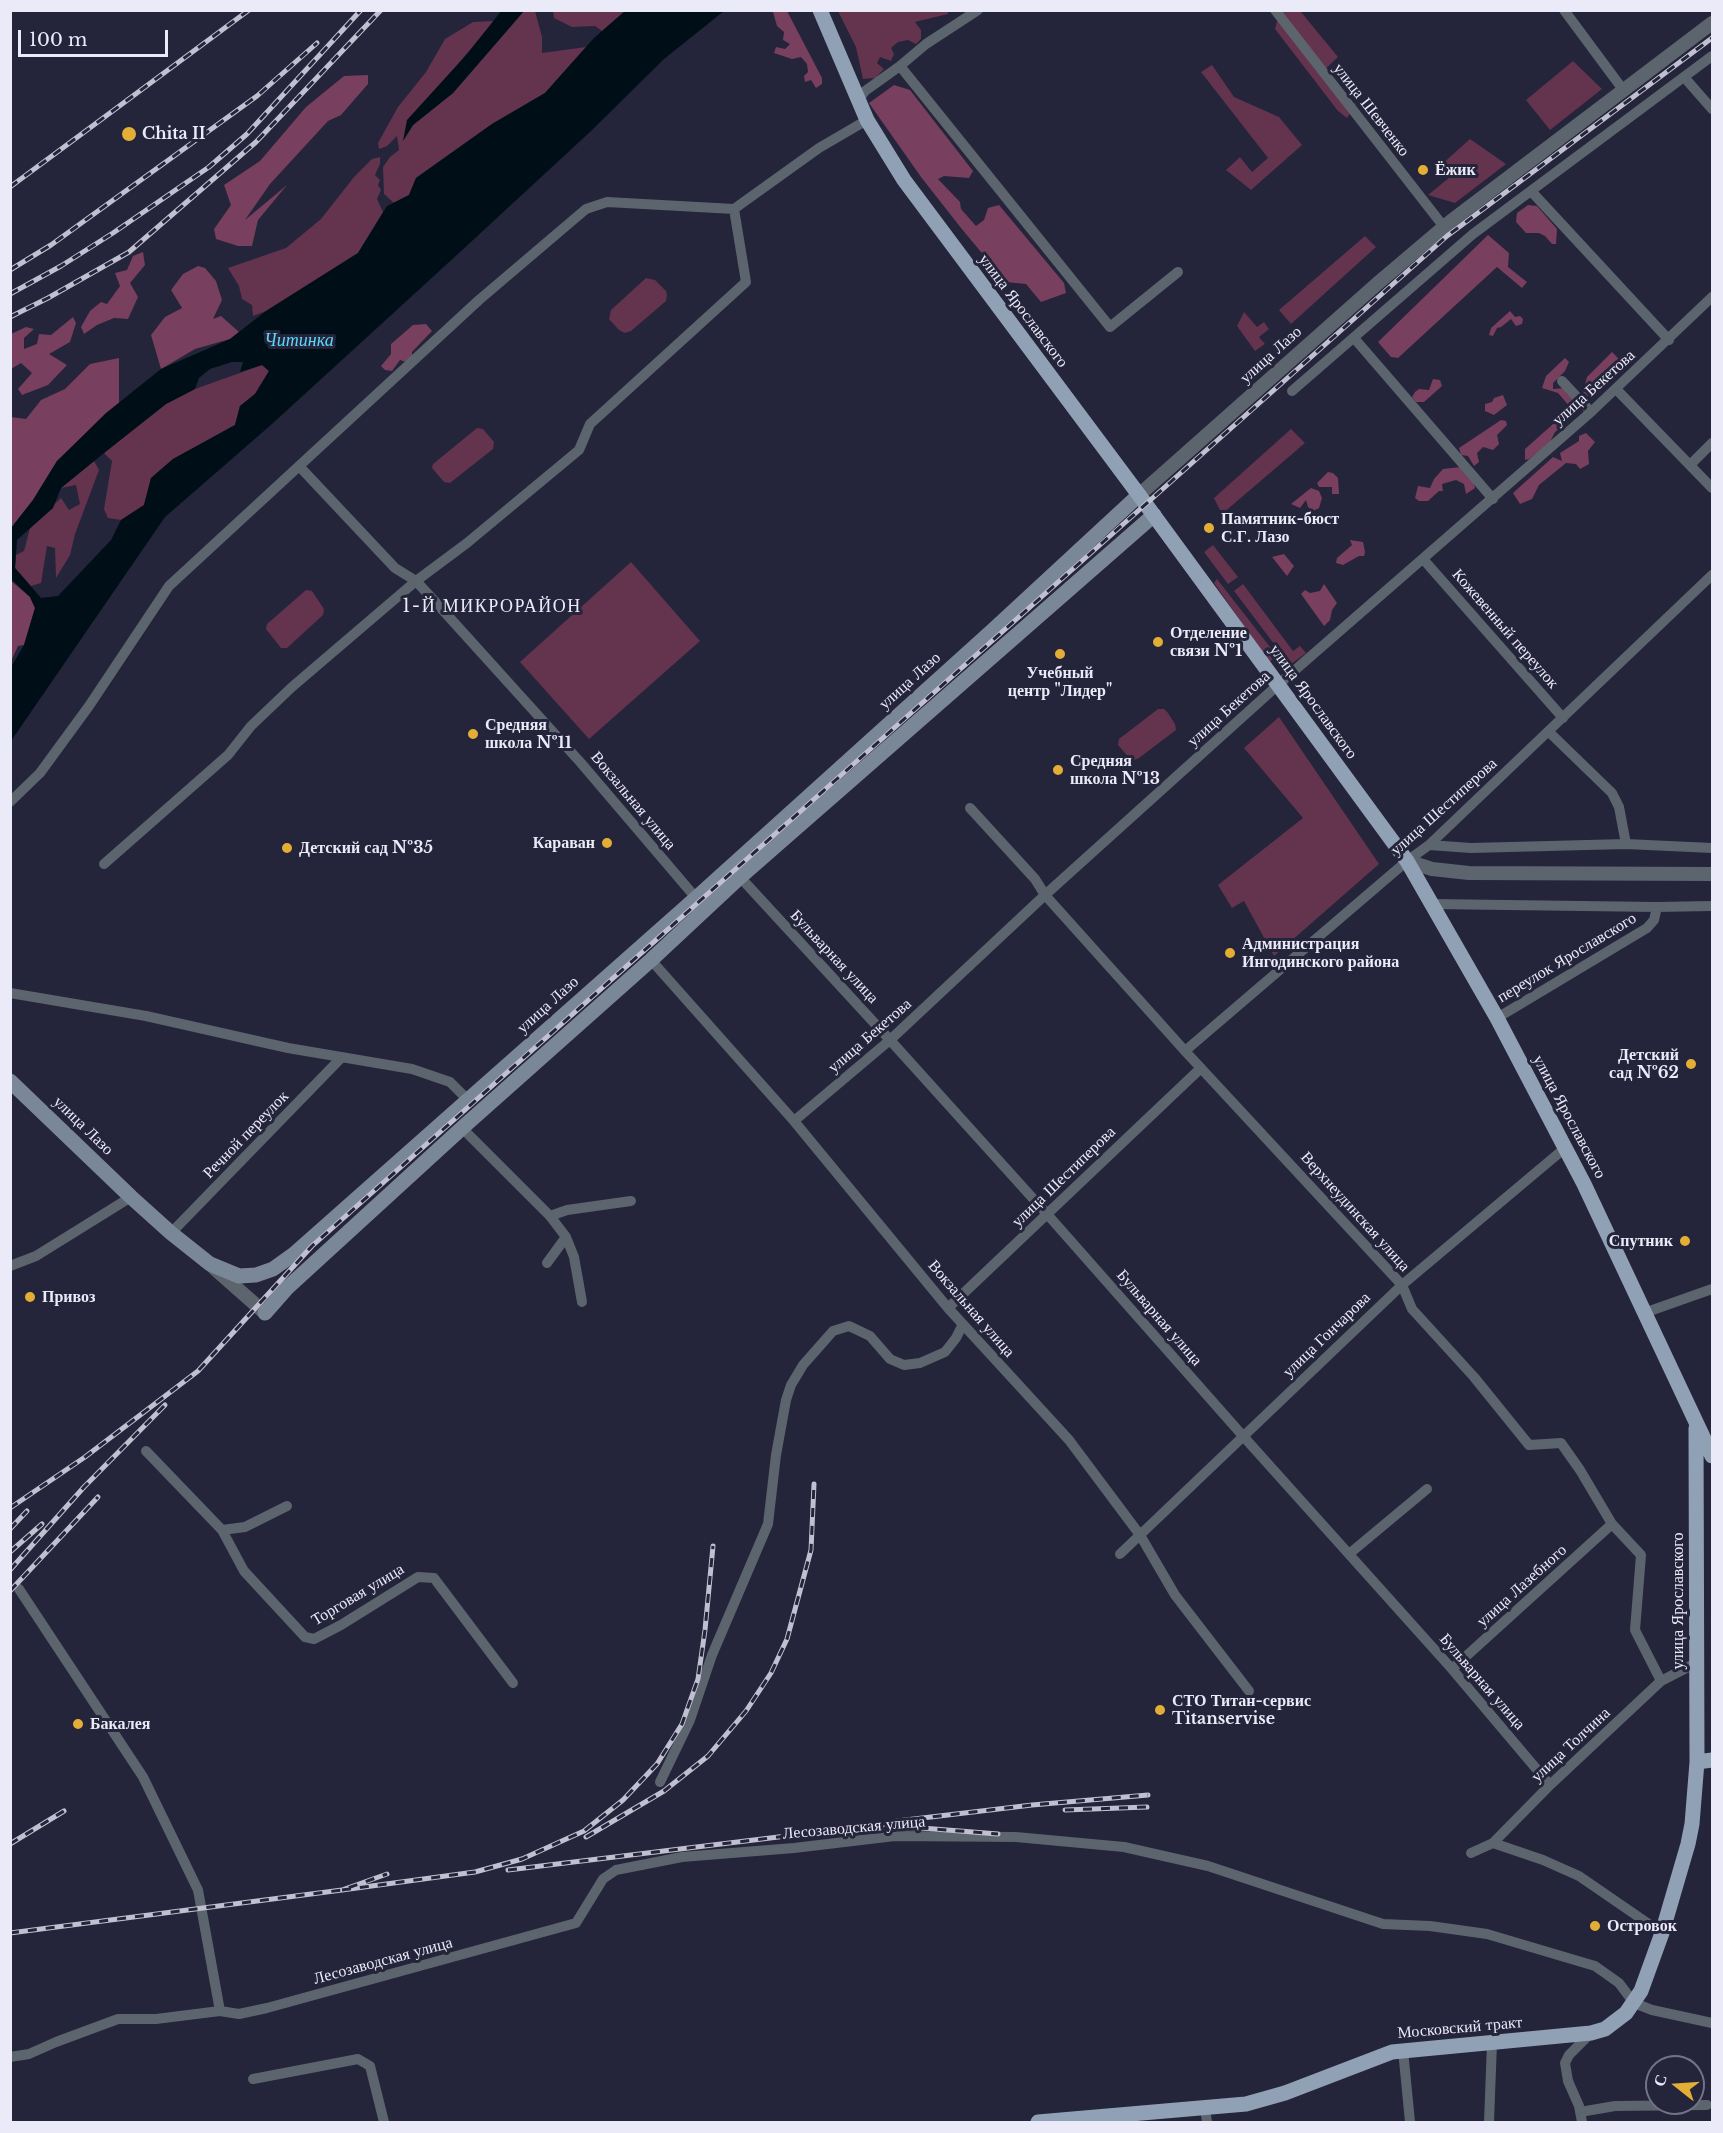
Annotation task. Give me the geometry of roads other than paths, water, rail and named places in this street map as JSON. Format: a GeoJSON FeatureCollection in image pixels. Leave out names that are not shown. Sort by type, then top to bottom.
{"type":"FeatureCollection","features":[{"type":"Feature","properties":{"kind":"main road","name":"улица Ярославского"},"geometry":{"type":"LineString","coordinates":[[820,10],[867,120],[904,180],[1279,684],[1407,861],[1497,1018],[1584,1184],[1713,1456]]}},
{"type":"Feature","properties":{"kind":"main road","name":"улица Лазо"},"geometry":{"type":"LineString","coordinates":[[10,1081],[131,1197],[210,1264],[239,1276],[256,1275],[273,1269],[294,1254],[696,898],[985,638],[1139,495]]}},
{"type":"Feature","properties":{"kind":"main road","name":"улица Лазо"},"geometry":{"type":"LineString","coordinates":[[265,1312],[287,1288],[740,877],[1154,515]]}},
{"type":"Feature","properties":{"kind":"main road","name":"улица Ярославского"},"geometry":{"type":"LineString","coordinates":[[1696,1423],[1697,1762]]}},
{"type":"Feature","properties":{"kind":"main road"},"geometry":{"type":"LineString","coordinates":[[1697,1762],[1713,1760]]}},
{"type":"Feature","properties":{"kind":"main road","name":"Московский тракт"},"geometry":{"type":"LineString","coordinates":[[1038,2122],[1206,2115],[1285,2093],[1392,2052],[1591,2033],[1605,2029],[1634,2003],[1641,1991],[1662,1933],[1688,1844],[1697,1762]]}},
{"type":"Feature","properties":{"kind":"street"},"geometry":{"type":"LineString","coordinates":[[858,101],[865,91],[926,44],[978,10]]}},
{"type":"Feature","properties":{"kind":"street","name":"улица Шевченко"},"geometry":{"type":"LineString","coordinates":[[1275,10],[1444,227]]}},
{"type":"Feature","properties":{"kind":"street"},"geometry":{"type":"LineString","coordinates":[[1564,10],[1623,91]]}},
{"type":"Feature","properties":{"kind":"street","name":"улица Лазо"},"geometry":{"type":"LineString","coordinates":[[1139,495],[1444,227],[1713,23]]}},
{"type":"Feature","properties":{"kind":"street"},"geometry":{"type":"LineString","coordinates":[[1292,392],[1473,234],[1713,56]]}},
{"type":"Feature","properties":{"kind":"street"},"geometry":{"type":"LineString","coordinates":[[900,66],[1110,327],[1178,272]]}},
{"type":"Feature","properties":{"kind":"street"},"geometry":{"type":"LineString","coordinates":[[1684,77],[1713,109]]}},
{"type":"Feature","properties":{"kind":"street"},"geometry":{"type":"LineString","coordinates":[[10,802],[40,773],[89,706],[169,586],[479,300],[586,209],[607,202],[734,209],[819,148],[867,120]]}},
{"type":"Feature","properties":{"kind":"street"},"geometry":{"type":"LineString","coordinates":[[1531,191],[1668,340]]}},
{"type":"Feature","properties":{"kind":"street"},"geometry":{"type":"LineString","coordinates":[[104,864],[228,755],[251,726],[292,687],[416,581],[467,543],[579,450],[590,424],[746,282],[734,209]]}},
{"type":"Feature","properties":{"kind":"street","name":"улица Бекетова"},"geometry":{"type":"LineString","coordinates":[[794,1121],[890,1040],[1045,895],[1279,684],[1591,412],[1713,297]]}},
{"type":"Feature","properties":{"kind":"street"},"geometry":{"type":"LineString","coordinates":[[1353,338],[1493,499]]}},
{"type":"Feature","properties":{"kind":"street"},"geometry":{"type":"LineString","coordinates":[[1562,381],[1591,412]]}},
{"type":"Feature","properties":{"kind":"street"},"geometry":{"type":"LineString","coordinates":[[1616,389],[1713,488]]}},
{"type":"Feature","properties":{"kind":"street"},"geometry":{"type":"LineString","coordinates":[[1690,465],[1713,443]]}},
{"type":"Feature","properties":{"kind":"street","name":"Вокзальная улица"},"geometry":{"type":"LineString","coordinates":[[299,466],[395,568],[416,581],[581,763],[696,898]]}},
{"type":"Feature","properties":{"kind":"street","name":"Кожевенный переулок"},"geometry":{"type":"LineString","coordinates":[[1423,559],[1563,718]]}},
{"type":"Feature","properties":{"kind":"street","name":"улица Шестиперова"},"geometry":{"type":"LineString","coordinates":[[1185,1051],[1429,844],[1713,574]]}},
{"type":"Feature","properties":{"kind":"street"},"geometry":{"type":"LineString","coordinates":[[1549,732],[1612,793],[1619,807],[1626,844]]}},
{"type":"Feature","properties":{"kind":"street","name":"Верхнеудинская улица"},"geometry":{"type":"LineString","coordinates":[[970,808],[1185,1051],[1402,1285],[1412,1309],[1474,1377],[1529,1445],[1561,1443],[1612,1524],[1641,1555],[1635,1630],[1661,1681]]}},
{"type":"Feature","properties":{"kind":"street"},"geometry":{"type":"LineString","coordinates":[[1429,844],[1471,848],[1626,844],[1713,848]]}},
{"type":"Feature","properties":{"kind":"street"},"geometry":{"type":"LineString","coordinates":[[1407,861],[1432,869],[1469,873],[1713,874]]}},
{"type":"Feature","properties":{"kind":"street","name":"Бульварная улица"},"geometry":{"type":"LineString","coordinates":[[740,877],[1047,1214],[1452,1669],[1550,1785]]}},
{"type":"Feature","properties":{"kind":"street"},"geometry":{"type":"LineString","coordinates":[[1432,904],[1658,907]]}},
{"type":"Feature","properties":{"kind":"street","name":"переулок Ярославского"},"geometry":{"type":"LineString","coordinates":[[1497,1018],[1647,928],[1654,920],[1658,907],[1713,906]]}},
{"type":"Feature","properties":{"kind":"street","name":"Вокзальная улица"},"geometry":{"type":"LineString","coordinates":[[651,960],[794,1121],[948,1308],[1069,1440],[1140,1535],[1175,1595],[1250,1691]]}},
{"type":"Feature","properties":{"kind":"street"},"geometry":{"type":"LineString","coordinates":[[10,993],[146,1016],[288,1048],[412,1069],[450,1082],[468,1100]]}},
{"type":"Feature","properties":{"kind":"street","name":"Речной переулок"},"geometry":{"type":"LineString","coordinates":[[171,1233],[342,1058]]}},
{"type":"Feature","properties":{"kind":"street","name":"улица Шестиперова"},"geometry":{"type":"LineString","coordinates":[[948,1308],[1201,1068]]}},
{"type":"Feature","properties":{"kind":"street"},"geometry":{"type":"LineString","coordinates":[[462,1128],[550,1216],[566,1237],[574,1257],[582,1302]]}},
{"type":"Feature","properties":{"kind":"street","name":"улица Гончарова"},"geometry":{"type":"LineString","coordinates":[[1120,1554],[1402,1285],[1565,1148]]}},
{"type":"Feature","properties":{"kind":"street"},"geometry":{"type":"LineString","coordinates":[[10,1266],[36,1256],[131,1197]]}},
{"type":"Feature","properties":{"kind":"street"},"geometry":{"type":"LineString","coordinates":[[550,1216],[567,1210],[631,1201]]}},
{"type":"Feature","properties":{"kind":"street"},"geometry":{"type":"LineString","coordinates":[[547,1263],[566,1237]]}},
{"type":"Feature","properties":{"kind":"street"},"geometry":{"type":"LineString","coordinates":[[210,1264],[265,1312]]}},
{"type":"Feature","properties":{"kind":"street"},"geometry":{"type":"LineString","coordinates":[[1644,1313],[1713,1289]]}},
{"type":"Feature","properties":{"kind":"street"},"geometry":{"type":"LineString","coordinates":[[660,1782],[690,1720],[712,1655],[768,1524],[776,1455],[786,1400],[791,1385],[803,1365],[833,1331],[849,1326],[870,1336],[890,1359],[904,1365],[920,1363],[945,1352],[963,1324]]}},
{"type":"Feature","properties":{"kind":"street","name":"Торговая улица"},"geometry":{"type":"LineString","coordinates":[[146,1451],[222,1530],[244,1571],[305,1637],[314,1639],[341,1625],[418,1577],[434,1578],[513,1683]]}},
{"type":"Feature","properties":{"kind":"street"},"geometry":{"type":"LineString","coordinates":[[1349,1554],[1427,1489]]}},
{"type":"Feature","properties":{"kind":"street"},"geometry":{"type":"LineString","coordinates":[[222,1530],[245,1527],[287,1506]]}},
{"type":"Feature","properties":{"kind":"street","name":"улица Лазебного"},"geometry":{"type":"LineString","coordinates":[[1452,1669],[1612,1524]]}},
{"type":"Feature","properties":{"kind":"street"},"geometry":{"type":"LineString","coordinates":[[19,1589],[143,1777],[198,1890],[220,2011]]}},
{"type":"Feature","properties":{"kind":"street","name":"улица Толчина"},"geometry":{"type":"LineString","coordinates":[[1471,1853],[1493,1843],[1550,1785],[1661,1681],[1696,1663]]}},
{"type":"Feature","properties":{"kind":"street","name":"Лесозаводская улица"},"geometry":{"type":"LineString","coordinates":[[10,2057],[29,2054],[118,2019],[156,2019],[220,2011],[239,2014],[576,1923],[603,1879],[616,1870],[682,1857],[794,1848],[895,1836],[1016,1837],[1113,1846],[1208,1866],[1383,1924],[1430,1926],[1487,1934],[1595,1966],[1619,1983],[1634,2003]]}},
{"type":"Feature","properties":{"kind":"street"},"geometry":{"type":"LineString","coordinates":[[1493,1843],[1579,1875],[1662,1933]]}},
{"type":"Feature","properties":{"kind":"street"},"geometry":{"type":"LineString","coordinates":[[1634,2003],[1652,2010],[1713,2023]]}},
{"type":"Feature","properties":{"kind":"street"},"geometry":{"type":"LineString","coordinates":[[1591,2033],[1569,2055],[1565,2063],[1568,2081],[1581,2117],[1615,2106],[1707,2105]]}},
{"type":"Feature","properties":{"kind":"street"},"geometry":{"type":"LineString","coordinates":[[1489,2122],[1492,2043]]}},
{"type":"Feature","properties":{"kind":"street"},"geometry":{"type":"LineString","coordinates":[[1403,2050],[1410,2122]]}},
{"type":"Feature","properties":{"kind":"street"},"geometry":{"type":"LineString","coordinates":[[254,2079],[358,2059],[370,2066],[384,2122]]}},
{"type":"Feature","properties":{"kind":"water"},"geometry":{"type":"Polygon","coordinates":[[[502,10],[524,11],[453,93],[413,125],[403,141],[407,120],[468,53],[502,10]]]}},
{"type":"Feature","properties":{"kind":"water","name":"Читинка"},"geometry":{"type":"Polygon","coordinates":[[[625,11],[724,11],[664,59],[591,131],[459,253],[272,424],[165,517],[11,741],[11,667],[24,645],[35,608],[30,597],[11,579],[11,528],[33,500],[57,461],[106,413],[161,369],[230,339],[266,311],[358,253],[387,206],[409,195],[416,178],[492,124],[545,93],[594,38],[625,11]],[[232,362],[210,369],[199,378],[195,389],[166,404],[61,488],[53,508],[17,540],[15,568],[41,598],[58,596],[111,540],[121,520],[144,505],[151,478],[173,459],[235,425],[240,406],[255,394],[269,371],[262,365],[240,372],[243,362],[232,362]]]}},
{"type":"Feature","properties":{"kind":"railway"},"geometry":{"type":"LineString","coordinates":[[10,187],[249,10]]}},
{"type":"Feature","properties":{"kind":"railway"},"geometry":{"type":"LineString","coordinates":[[10,294],[61,266],[113,233],[209,167],[247,134],[361,10]]}},
{"type":"Feature","properties":{"kind":"railway"},"geometry":{"type":"LineString","coordinates":[[10,317],[129,252],[256,142],[381,10]]}},
{"type":"Feature","properties":{"kind":"railway"},"geometry":{"type":"LineString","coordinates":[[10,1508],[85,1457],[198,1371],[312,1246],[1447,236],[1712,38]]}},
{"type":"Feature","properties":{"kind":"railway"},"geometry":{"type":"LineString","coordinates":[[10,270],[51,245],[257,96],[317,43]]}},
{"type":"Feature","properties":{"kind":"railway"},"geometry":{"type":"LineString","coordinates":[[10,1570],[84,1487],[165,1405]]}},
{"type":"Feature","properties":{"kind":"railway"},"geometry":{"type":"LineString","coordinates":[[586,1837],[664,1791],[708,1756],[746,1711],[771,1673],[787,1639],[811,1550],[814,1484]]}},
{"type":"Feature","properties":{"kind":"railway"},"geometry":{"type":"LineString","coordinates":[[10,1591],[98,1497]]}},
{"type":"Feature","properties":{"kind":"railway"},"geometry":{"type":"LineString","coordinates":[[10,1529],[27,1511]]}},
{"type":"Feature","properties":{"kind":"railway"},"geometry":{"type":"LineString","coordinates":[[10,1552],[42,1524]]}},
{"type":"Feature","properties":{"kind":"railway"},"geometry":{"type":"LineString","coordinates":[[342,1890],[475,1872],[522,1859],[584,1831],[623,1800],[657,1764],[682,1724],[698,1679],[713,1546]]}},
{"type":"Feature","properties":{"kind":"railway"},"geometry":{"type":"LineString","coordinates":[[897,1821],[1032,1805],[1148,1795]]}},
{"type":"Feature","properties":{"kind":"railway"},"geometry":{"type":"LineString","coordinates":[[1065,1810],[1147,1807]]}},
{"type":"Feature","properties":{"kind":"railway"},"geometry":{"type":"LineString","coordinates":[[10,1844],[64,1811]]}},
{"type":"Feature","properties":{"kind":"railway"},"geometry":{"type":"LineString","coordinates":[[508,1870],[852,1828],[922,1828],[998,1834]]}},
{"type":"Feature","properties":{"kind":"railway"},"geometry":{"type":"LineString","coordinates":[[10,1933],[342,1890],[387,1874]]}},
{"type":"Feature","properties":{"kind":"place","name":"Chita II"},"geometry":{"type":"Point","coordinates":[129,134]}},
{"type":"Feature","properties":{"kind":"place","name":"Ёжик"},"geometry":{"type":"Point","coordinates":[1423,170]}},
{"type":"Feature","properties":{"kind":"place","name":"Памятник-бюст С.Г. Лазо"},"geometry":{"type":"Point","coordinates":[1209,528]}},
{"type":"Feature","properties":{"kind":"place","name":"Отделение связи №1"},"geometry":{"type":"Point","coordinates":[1158,642]}},
{"type":"Feature","properties":{"kind":"place","name":"Учебный центр \"Лидер\""},"geometry":{"type":"Point","coordinates":[1060,654]}},
{"type":"Feature","properties":{"kind":"place","name":"Средняя школа №11"},"geometry":{"type":"Point","coordinates":[473,734]}},
{"type":"Feature","properties":{"kind":"place","name":"Средняя школа №13"},"geometry":{"type":"Point","coordinates":[1058,770]}},
{"type":"Feature","properties":{"kind":"place","name":"Караван"},"geometry":{"type":"Point","coordinates":[607,843]}},
{"type":"Feature","properties":{"kind":"place","name":"Детский сад №35"},"geometry":{"type":"Point","coordinates":[287,848]}},
{"type":"Feature","properties":{"kind":"place","name":"Администрация Ингодинского района"},"geometry":{"type":"Point","coordinates":[1230,953]}},
{"type":"Feature","properties":{"kind":"place","name":"Детский сад №62"},"geometry":{"type":"Point","coordinates":[1691,1064]}},
{"type":"Feature","properties":{"kind":"place","name":"Спутник"},"geometry":{"type":"Point","coordinates":[1685,1241]}},
{"type":"Feature","properties":{"kind":"place","name":"Привоз"},"geometry":{"type":"Point","coordinates":[30,1297]}},
{"type":"Feature","properties":{"kind":"place","name":"СТО Титан-сервис Titanservise"},"geometry":{"type":"Point","coordinates":[1160,1710]}},
{"type":"Feature","properties":{"kind":"place","name":"Бакалея"},"geometry":{"type":"Point","coordinates":[78,1724]}},
{"type":"Feature","properties":{"kind":"place","name":"Островок"},"geometry":{"type":"Point","coordinates":[1595,1926]}},
{"type":"Feature","properties":{"kind":"district","name":"1-Й МИКРОРАЙОН"},"geometry":{"type":"Point","coordinates":[492,607]}}]}
